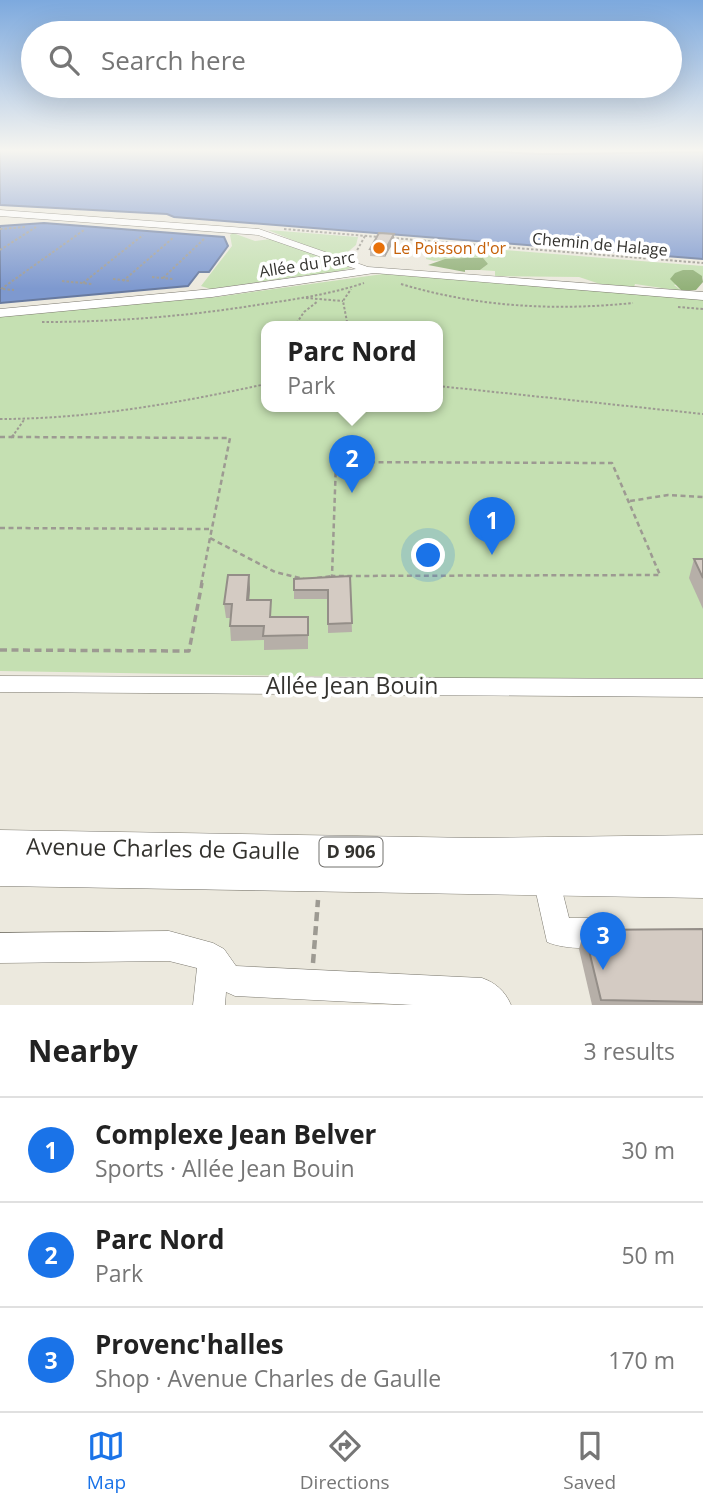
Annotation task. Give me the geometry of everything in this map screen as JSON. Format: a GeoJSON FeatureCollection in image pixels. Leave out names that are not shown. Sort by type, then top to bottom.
{"type":"FeatureCollection","features":[{"type":"Feature","properties":{"kind":"main road","name":"Avenue Charles de Gaulle"},"geometry":{"type":"LineString","coordinates":[[0,846],[449,854],[703,851]]}},
{"type":"Feature","properties":{"kind":"main road","name":"Avenue Charles de Gaulle"},"geometry":{"type":"LineString","coordinates":[[0,870],[703,881]]}},
{"type":"Feature","properties":{"kind":"street"},"geometry":{"type":"LineString","coordinates":[[0,213],[259,232],[369,276]]}},
{"type":"Feature","properties":{"kind":"street","name":"Allée du Parc"},"geometry":{"type":"LineString","coordinates":[[0,313],[212,293],[397,271],[703,296]]}},
{"type":"Feature","properties":{"kind":"street","name":"Allée Jean Bouin"},"geometry":{"type":"LineString","coordinates":[[0,684],[703,688]]}},
{"type":"Feature","properties":{"kind":"street"},"geometry":{"type":"LineString","coordinates":[[547,878],[557,932],[637,932]]}},
{"type":"Feature","properties":{"kind":"street"},"geometry":{"type":"LineString","coordinates":[[0,948],[169,946],[202,954],[213,960],[224,976],[235,981],[482,993],[495,1005]]}},
{"type":"Feature","properties":{"kind":"street"},"geometry":{"type":"LineString","coordinates":[[209,1005],[213,960]]}},
{"type":"Feature","properties":{"kind":"path"},"geometry":{"type":"LineString","coordinates":[[0,229],[39,225],[0,250]]}},
{"type":"Feature","properties":{"kind":"path"},"geometry":{"type":"LineString","coordinates":[[1,289],[87,229]]}},
{"type":"Feature","properties":{"kind":"path"},"geometry":{"type":"LineString","coordinates":[[287,229],[379,237]]}},
{"type":"Feature","properties":{"kind":"path"},"geometry":{"type":"LineString","coordinates":[[83,283],[145,233]]}},
{"type":"Feature","properties":{"kind":"path"},"geometry":{"type":"LineString","coordinates":[[123,281],[175,236]]}},
{"type":"Feature","properties":{"kind":"path","name":"Chemin de Halage"},"geometry":{"type":"LineString","coordinates":[[393,238],[703,263]]}},
{"type":"Feature","properties":{"kind":"path"},"geometry":{"type":"LineString","coordinates":[[163,278],[205,239]]}},
{"type":"Feature","properties":{"kind":"path"},"geometry":{"type":"LineString","coordinates":[[347,321],[343,301],[353,287],[369,276]]}},
{"type":"Feature","properties":{"kind":"path"},"geometry":{"type":"LineString","coordinates":[[152,277],[173,279]]}},
{"type":"Feature","properties":{"kind":"path"},"geometry":{"type":"LineString","coordinates":[[113,279],[131,281]]}},
{"type":"Feature","properties":{"kind":"path"},"geometry":{"type":"LineString","coordinates":[[62,281],[92,284]]}},
{"type":"Feature","properties":{"kind":"path"},"geometry":{"type":"LineString","coordinates":[[396,282],[443,295],[517,308],[590,308],[635,302]]}},
{"type":"Feature","properties":{"kind":"path"},"geometry":{"type":"LineString","coordinates":[[41,322],[165,317],[353,287]]}},
{"type":"Feature","properties":{"kind":"path"},"geometry":{"type":"LineString","coordinates":[[1,289],[14,290]]}},
{"type":"Feature","properties":{"kind":"path"},"geometry":{"type":"LineString","coordinates":[[303,297],[318,301],[343,301]]}},
{"type":"Feature","properties":{"kind":"path"},"geometry":{"type":"LineString","coordinates":[[298,321],[304,312],[318,301]]}},
{"type":"Feature","properties":{"kind":"path"},"geometry":{"type":"LineString","coordinates":[[676,306],[703,309]]}},
{"type":"Feature","properties":{"kind":"path"},"geometry":{"type":"LineString","coordinates":[[0,419],[24,420],[163,406],[261,385]]}},
{"type":"Feature","properties":{"kind":"path"},"geometry":{"type":"LineString","coordinates":[[443,387],[703,415]]}},
{"type":"Feature","properties":{"kind":"path"},"geometry":{"type":"LineString","coordinates":[[12,437],[24,420]]}},
{"type":"Feature","properties":{"kind":"path"},"geometry":{"type":"LineString","coordinates":[[0,437],[230,438],[189,651],[0,649]]}},
{"type":"Feature","properties":{"kind":"path"},"geometry":{"type":"LineString","coordinates":[[210,538],[275,572],[307,580],[332,576],[660,575],[612,463],[336,462],[332,576]]}},
{"type":"Feature","properties":{"kind":"path"},"geometry":{"type":"LineString","coordinates":[[629,501],[667,495],[703,497]]}},
{"type":"Feature","properties":{"kind":"path"},"geometry":{"type":"LineString","coordinates":[[0,528],[212,529]]}},
{"type":"Feature","properties":{"kind":"path"},"geometry":{"type":"LineString","coordinates":[[312,984],[319,875]]}},
{"type":"Feature","properties":{"kind":"green space"},"geometry":{"type":"Polygon","coordinates":[[[268,230],[358,237],[356,245],[344,255],[331,255],[268,230]]]}},
{"type":"Feature","properties":{"kind":"green space"},"geometry":{"type":"Polygon","coordinates":[[[233,233],[255,241],[271,239],[351,268],[322,276],[308,275],[210,289],[201,286],[232,246],[230,235],[233,233]]]}},
{"type":"Feature","properties":{"kind":"green space"},"geometry":{"type":"Polygon","coordinates":[[[430,244],[703,266],[703,279],[702,276],[674,285],[682,291],[635,284],[634,287],[600,284],[579,277],[495,276],[495,271],[480,270],[488,264],[465,258],[434,261],[426,259],[430,244]]]}},
{"type":"Feature","properties":{"kind":"green space"},"geometry":{"type":"Polygon","coordinates":[[[483,258],[488,264],[480,270],[465,272],[428,265],[445,259],[483,258]]]}},
{"type":"Feature","properties":{"kind":"green space"},"geometry":{"type":"Polygon","coordinates":[[[683,270],[693,270],[702,276],[703,282],[696,290],[682,291],[670,279],[683,270]]]}},
{"type":"Feature","properties":{"kind":"green space"},"geometry":{"type":"Polygon","coordinates":[[[383,274],[703,298],[703,678],[428,678],[0,671],[0,315],[217,297],[383,274]]]}},
{"type":"Feature","properties":{"kind":"water"},"geometry":{"type":"Polygon","coordinates":[[[0,196],[703,196],[703,259],[174,217],[167,214],[0,205],[0,196]]]}},
{"type":"Feature","properties":{"kind":"water"},"geometry":{"type":"Polygon","coordinates":[[[44,223],[224,237],[228,246],[209,272],[199,272],[188,286],[0,303],[0,226],[44,223]]]}},
{"type":"Feature","properties":{"kind":"building"},"geometry":{"type":"Polygon","coordinates":[[[379,233],[394,234],[385,250],[370,249],[379,233]]]}},
{"type":"Feature","properties":{"kind":"building"},"geometry":{"type":"Polygon","coordinates":[[[694,559],[703,559],[703,578],[694,559]]]}},
{"type":"Feature","properties":{"kind":"building"},"geometry":{"type":"Polygon","coordinates":[[[228,575],[249,575],[247,600],[271,600],[270,617],[308,617],[308,635],[263,636],[264,626],[230,626],[232,604],[224,604],[228,575]]]}},
{"type":"Feature","properties":{"kind":"building"},"geometry":{"type":"Polygon","coordinates":[[[350,576],[352,623],[328,624],[328,590],[294,590],[294,579],[350,576]]]}},
{"type":"Feature","properties":{"kind":"building"},"geometry":{"type":"Polygon","coordinates":[[[703,929],[703,1002],[601,1000],[584,930],[703,929]]]}},
{"type":"Feature","properties":{"kind":"place","name":"Le Poisson d'or"},"geometry":{"type":"Point","coordinates":[379,248]}},
{"type":"Feature","properties":{"kind":"place","name":"Parc Nord"},"geometry":{"type":"Point","coordinates":[352,493]}},
{"type":"Feature","properties":{"kind":"place","name":"Complexe Jean Belver"},"geometry":{"type":"Point","coordinates":[492,555]}},
{"type":"Feature","properties":{"kind":"place","name":"Provenc'halles"},"geometry":{"type":"Point","coordinates":[603,970]}}]}
